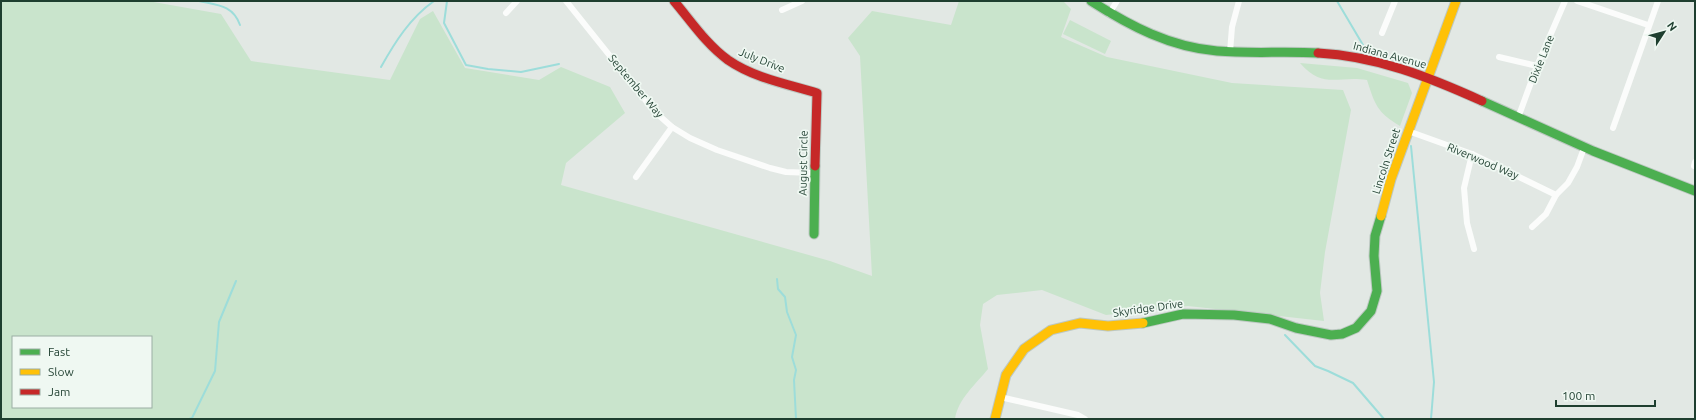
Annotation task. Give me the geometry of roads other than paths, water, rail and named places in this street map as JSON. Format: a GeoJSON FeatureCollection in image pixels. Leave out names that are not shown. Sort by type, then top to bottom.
{"type":"FeatureCollection","features":[{"type":"Feature","properties":{"kind":"street"},"geometry":{"type":"LineString","coordinates":[[506,13],[517,1]]}},
{"type":"Feature","properties":{"kind":"street","name":"September Way"},"geometry":{"type":"LineString","coordinates":[[566,1],[654,111],[672,127],[690,138],[717,150],[770,168],[786,172],[814,173]]}},
{"type":"Feature","properties":{"kind":"street","name":"July Drive"},"geometry":{"type":"LineString","coordinates":[[674,1],[704,38],[719,53],[734,63],[759,74],[816,93]]}},
{"type":"Feature","properties":{"kind":"street"},"geometry":{"type":"LineString","coordinates":[[782,10],[802,1]]}},
{"type":"Feature","properties":{"kind":"street","name":"Indiana Avenue"},"geometry":{"type":"LineString","coordinates":[[1091,1],[1109,14],[1138,29],[1162,39],[1203,49],[1230,52],[1342,55],[1394,66],[1429,78],[1584,148],[1695,191]]}},
{"type":"Feature","properties":{"kind":"street"},"geometry":{"type":"LineString","coordinates":[[1109,14],[1117,1]]}},
{"type":"Feature","properties":{"kind":"street"},"geometry":{"type":"LineString","coordinates":[[1230,52],[1232,27],[1239,1]]}},
{"type":"Feature","properties":{"kind":"street"},"geometry":{"type":"LineString","coordinates":[[1382,33],[1395,1]]}},
{"type":"Feature","properties":{"kind":"street","name":"Lincoln Street"},"geometry":{"type":"LineString","coordinates":[[1356,328],[1371,311],[1377,291],[1374,256],[1375,236],[1408,131],[1429,78],[1456,1]]}},
{"type":"Feature","properties":{"kind":"street","name":"Dixie Lane"},"geometry":{"type":"LineString","coordinates":[[1518,118],[1537,66],[1564,1]]}},
{"type":"Feature","properties":{"kind":"street"},"geometry":{"type":"LineString","coordinates":[[1577,1],[1648,25]]}},
{"type":"Feature","properties":{"kind":"street"},"geometry":{"type":"LineString","coordinates":[[1613,128],[1648,25],[1658,1]]}},
{"type":"Feature","properties":{"kind":"street"},"geometry":{"type":"LineString","coordinates":[[1499,57],[1537,66]]}},
{"type":"Feature","properties":{"kind":"street","name":"August Circle"},"geometry":{"type":"LineString","coordinates":[[814,234],[816,93]]}},
{"type":"Feature","properties":{"kind":"street"},"geometry":{"type":"LineString","coordinates":[[636,177],[672,127]]}},
{"type":"Feature","properties":{"kind":"street","name":"Riverwood Way"},"geometry":{"type":"LineString","coordinates":[[1408,131],[1472,154],[1556,194]]}},
{"type":"Feature","properties":{"kind":"street"},"geometry":{"type":"LineString","coordinates":[[1532,227],[1546,214],[1556,194],[1568,182],[1577,167],[1584,148]]}},
{"type":"Feature","properties":{"kind":"street"},"geometry":{"type":"LineString","coordinates":[[1472,154],[1464,188],[1467,223],[1474,249]]}},
{"type":"Feature","properties":{"kind":"street","name":"Skyridge Drive"},"geometry":{"type":"LineString","coordinates":[[995,419],[1006,375],[1024,349],[1051,330],[1080,323],[1108,326],[1141,323],[1183,314],[1234,315],[1270,319],[1296,328],[1331,336],[1342,334],[1356,328]]}},
{"type":"Feature","properties":{"kind":"street"},"geometry":{"type":"LineString","coordinates":[[1000,397],[1078,415],[1085,419]]}},
{"type":"Feature","properties":{"kind":"waterway"},"geometry":{"type":"LineString","coordinates":[[199,1],[224,7],[233,13],[240,25]]}},
{"type":"Feature","properties":{"kind":"waterway"},"geometry":{"type":"LineString","coordinates":[[381,67],[410,23],[434,1]]}},
{"type":"Feature","properties":{"kind":"waterway"},"geometry":{"type":"LineString","coordinates":[[447,1],[444,23],[466,65],[521,72],[559,64]]}},
{"type":"Feature","properties":{"kind":"waterway"},"geometry":{"type":"LineString","coordinates":[[1337,1],[1363,45]]}},
{"type":"Feature","properties":{"kind":"waterway"},"geometry":{"type":"LineString","coordinates":[[1411,146],[1434,382],[1431,419]]}},
{"type":"Feature","properties":{"kind":"waterway"},"geometry":{"type":"LineString","coordinates":[[777,279],[778,289],[785,297],[787,312],[796,335],[792,357],[796,370],[794,380],[796,419]]}},
{"type":"Feature","properties":{"kind":"waterway"},"geometry":{"type":"LineString","coordinates":[[189,419],[192,418],[215,371],[219,322],[236,281]]}},
{"type":"Feature","properties":{"kind":"waterway"},"geometry":{"type":"LineString","coordinates":[[1285,335],[1315,366],[1353,383],[1384,419]]}}]}
